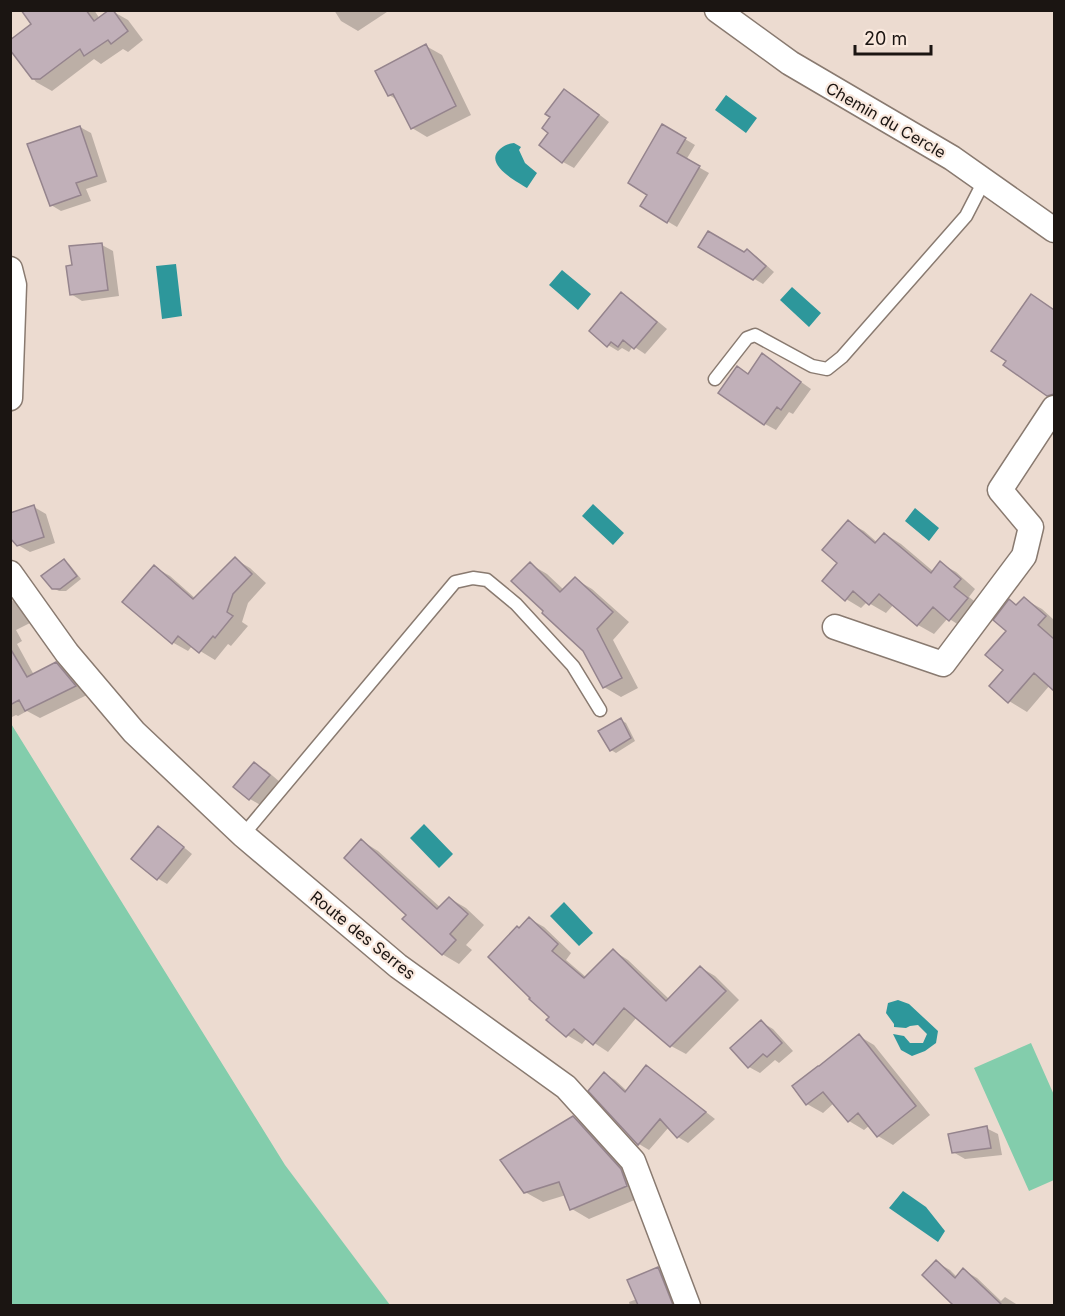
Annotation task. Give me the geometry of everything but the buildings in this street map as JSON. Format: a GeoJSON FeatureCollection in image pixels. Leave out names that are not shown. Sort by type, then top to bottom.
{"type":"FeatureCollection","features":[{"type":"Feature","properties":{"kind":"street","name":"Chemin du Cercle"},"geometry":{"type":"LineString","coordinates":[[717,10],[790,63],[952,158],[1054,230]]}},
{"type":"Feature","properties":{"kind":"street"},"geometry":{"type":"LineString","coordinates":[[10,269],[14,285],[10,398]]}},
{"type":"Feature","properties":{"kind":"street"},"geometry":{"type":"LineString","coordinates":[[835,627],[943,664],[1024,556],[1031,527],[1000,490],[1054,408]]}},
{"type":"Feature","properties":{"kind":"street","name":"Route des Serres"},"geometry":{"type":"LineString","coordinates":[[10,573],[67,653],[134,732],[243,835],[398,966],[566,1087],[633,1161],[688,1305]]}},
{"type":"Feature","properties":{"kind":"lane"},"geometry":{"type":"LineString","coordinates":[[715,379],[747,338],[756,335],[812,366],[827,369],[842,357],[966,216],[984,181]]}},
{"type":"Feature","properties":{"kind":"lane"},"geometry":{"type":"LineString","coordinates":[[243,835],[455,582],[473,578],[487,580],[516,604],[573,666],[600,710]]}},
{"type":"Feature","properties":{"kind":"green space"},"geometry":{"type":"Polygon","coordinates":[[[10,722],[285,1165],[390,1305],[11,1305],[10,722]]]}},
{"type":"Feature","properties":{"kind":"green space"},"geometry":{"type":"Polygon","coordinates":[[[1031,1043],[1054,1095],[1054,1180],[1029,1191],[974,1068],[1031,1043]]]}},
{"type":"Feature","properties":{"kind":"water"},"geometry":{"type":"Polygon","coordinates":[[[726,95],[757,118],[746,133],[715,110],[726,95]]]}},
{"type":"Feature","properties":{"kind":"water"},"geometry":{"type":"Polygon","coordinates":[[[514,143],[521,147],[519,150],[525,163],[537,173],[527,188],[503,172],[496,160],[500,149],[514,143]]]}},
{"type":"Feature","properties":{"kind":"water"},"geometry":{"type":"Polygon","coordinates":[[[176,264],[182,316],[162,319],[156,266],[176,264]]]}},
{"type":"Feature","properties":{"kind":"water"},"geometry":{"type":"Polygon","coordinates":[[[562,270],[591,294],[578,310],[549,285],[562,270]]]}},
{"type":"Feature","properties":{"kind":"water"},"geometry":{"type":"Polygon","coordinates":[[[792,287],[821,313],[809,327],[780,300],[792,287]]]}},
{"type":"Feature","properties":{"kind":"water"},"geometry":{"type":"Polygon","coordinates":[[[593,504],[624,533],[613,545],[582,516],[593,504]]]}},
{"type":"Feature","properties":{"kind":"water"},"geometry":{"type":"Polygon","coordinates":[[[915,508],[939,528],[929,541],[905,521],[915,508]]]}},
{"type":"Feature","properties":{"kind":"water"},"geometry":{"type":"Polygon","coordinates":[[[424,824],[453,854],[439,868],[410,838],[424,824]]]}},
{"type":"Feature","properties":{"kind":"water"},"geometry":{"type":"Polygon","coordinates":[[[564,902],[593,933],[579,946],[550,916],[564,902]]]}},
{"type":"Feature","properties":{"kind":"water"},"geometry":{"type":"Polygon","coordinates":[[[898,1000],[909,1004],[938,1031],[936,1043],[912,1056],[901,1050],[893,1034],[904,1036],[910,1043],[923,1043],[927,1034],[918,1025],[906,1028],[894,1027],[886,1013],[888,1003],[898,1000]]]}},
{"type":"Feature","properties":{"kind":"water"},"geometry":{"type":"Polygon","coordinates":[[[903,1191],[926,1207],[945,1231],[938,1242],[889,1208],[903,1191]]]}}]}
